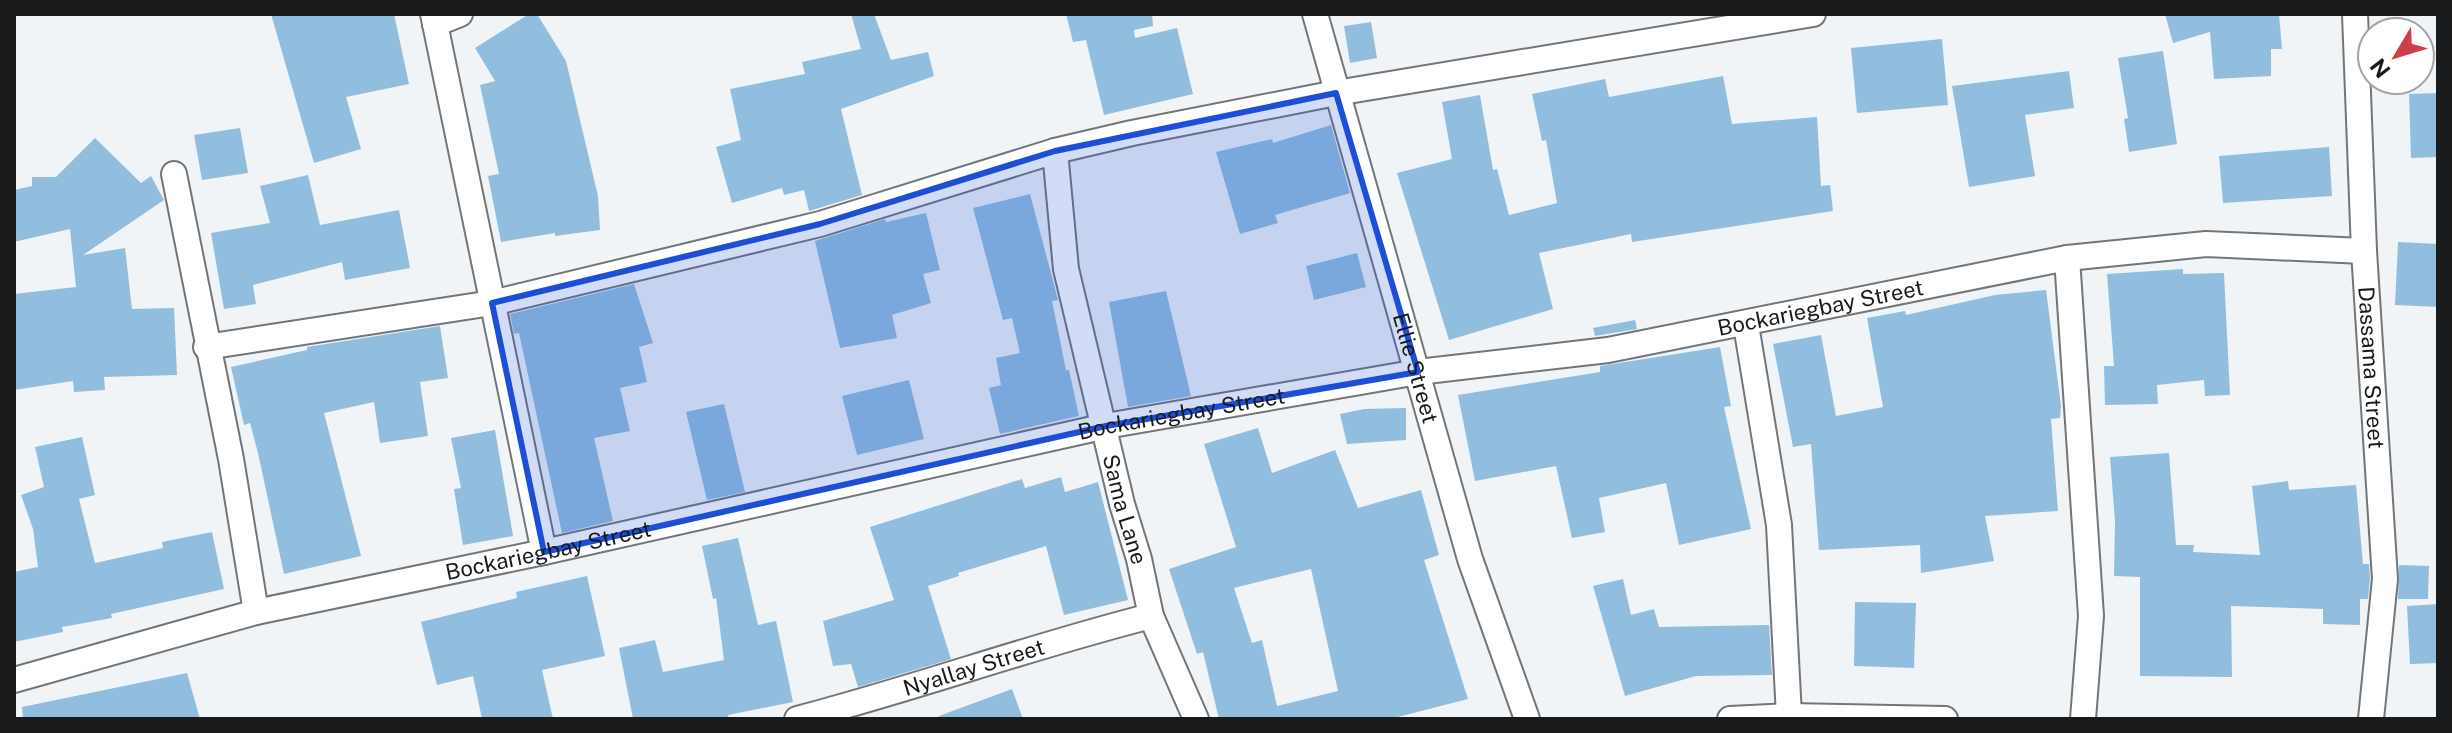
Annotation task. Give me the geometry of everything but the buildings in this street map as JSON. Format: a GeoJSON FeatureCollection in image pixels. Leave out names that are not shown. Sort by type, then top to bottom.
{"type":"FeatureCollection","features":[{"type":"Feature","properties":{"kind":"street"},"geometry":{"type":"LineString","coordinates":[[460,14],[434,19],[544,552]]}},
{"type":"Feature","properties":{"kind":"street","name":"Ellie Street"},"geometry":{"type":"LineString","coordinates":[[1315,14],[1470,559],[1527,719]]}},
{"type":"Feature","properties":{"kind":"street"},"geometry":{"type":"LineString","coordinates":[[206,347],[492,303],[820,224],[1055,151],[1336,93],[1813,14]]}},
{"type":"Feature","properties":{"kind":"street","name":"Dassama Street"},"geometry":{"type":"LineString","coordinates":[[2355,14],[2364,251],[2385,579],[2371,719]]}},
{"type":"Feature","properties":{"kind":"street","name":"Sama Lane"},"geometry":{"type":"LineString","coordinates":[[1055,151],[1066,269],[1151,616],[1196,719]]}},
{"type":"Feature","properties":{"kind":"street"},"geometry":{"type":"LineString","coordinates":[[174,174],[206,347],[231,459],[256,612]]}},
{"type":"Feature","properties":{"kind":"street","name":"Bockariegbay Street"},"geometry":{"type":"LineString","coordinates":[[14,680],[256,612],[544,552],[1106,426],[1418,372],[1608,350],[1746,325],[2067,258],[2206,244],[2364,251]]}},
{"type":"Feature","properties":{"kind":"street"},"geometry":{"type":"LineString","coordinates":[[2067,258],[2091,616],[2083,719]]}},
{"type":"Feature","properties":{"kind":"street"},"geometry":{"type":"LineString","coordinates":[[1746,325],[1779,525],[1789,716]]}},
{"type":"Feature","properties":{"kind":"street","name":"Nyallay Street"},"geometry":{"type":"LineString","coordinates":[[797,719],[982,668],[1061,639],[1151,616]]}},
{"type":"Feature","properties":{"kind":"street"},"geometry":{"type":"LineString","coordinates":[[1730,719],[1789,716],[1945,719]]}},
{"type":"Feature","properties":{"kind":"highlighted area"},"geometry":{"type":"Polygon","coordinates":[[[1336,93],[1418,372],[1106,426],[544,552],[492,303],[820,224],[1055,151],[1336,93]]]}}]}
